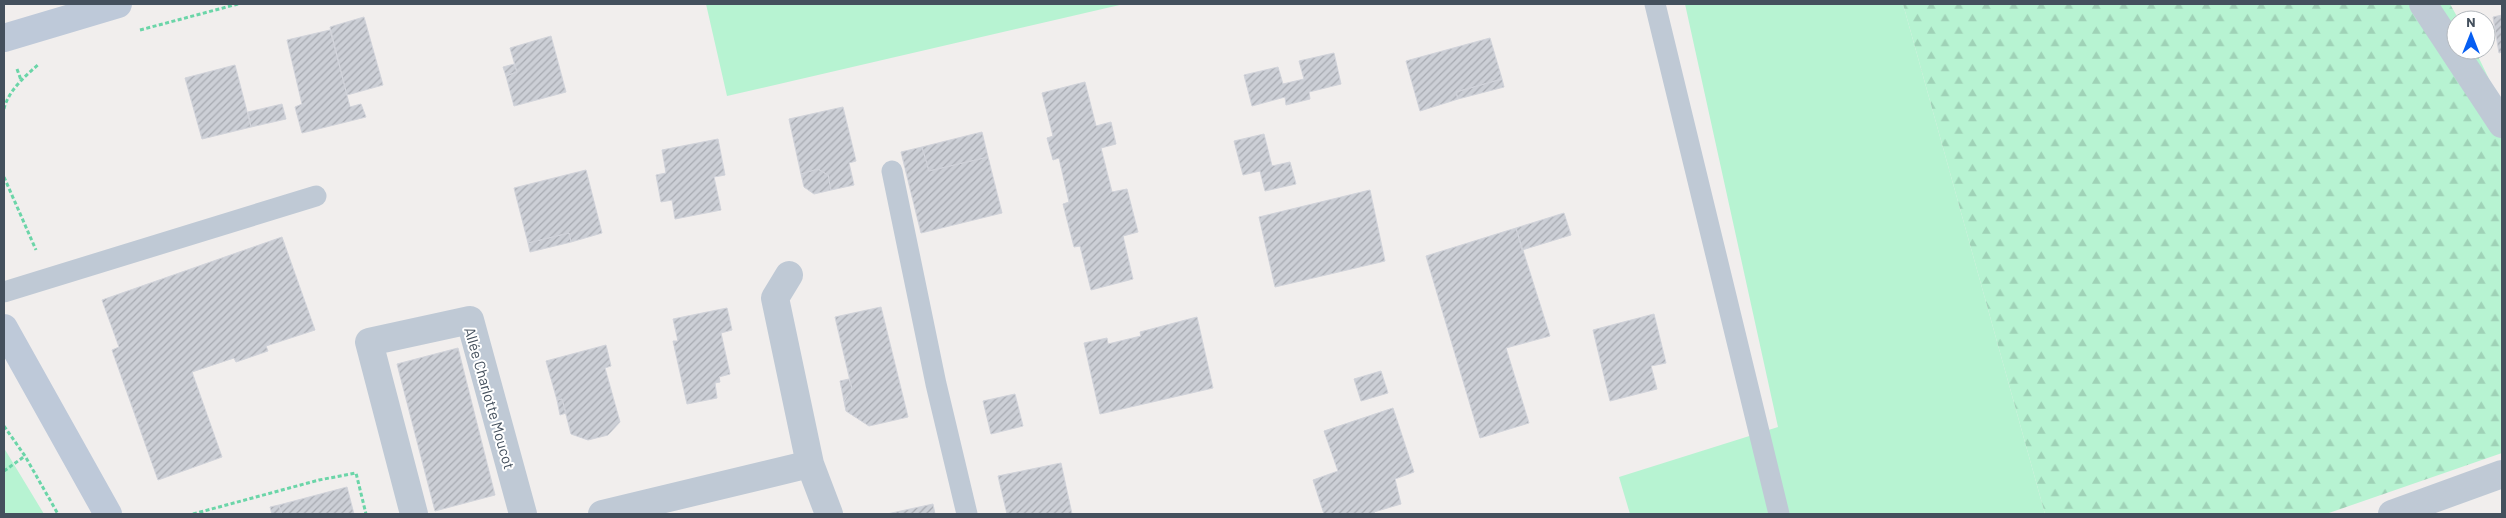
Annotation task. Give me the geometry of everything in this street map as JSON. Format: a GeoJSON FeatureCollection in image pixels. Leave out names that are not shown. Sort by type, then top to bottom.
{"type":"FeatureCollection","features":[{"type":"Feature","properties":{"kind":"main road"},"geometry":{"type":"LineString","coordinates":[[4,38],[118,4]]}},
{"type":"Feature","properties":{"kind":"main road"},"geometry":{"type":"LineString","coordinates":[[4,328],[108,514]]}},
{"type":"Feature","properties":{"kind":"street"},"geometry":{"type":"LineString","coordinates":[[2424,4],[2502,124]]}},
{"type":"Feature","properties":{"kind":"street"},"geometry":{"type":"LineString","coordinates":[[789,275],[775,298],[810,464],[829,514]]}},
{"type":"Feature","properties":{"kind":"street","name":"Allée Charlotte Moucot"},"geometry":{"type":"LineString","coordinates":[[414,514],[370,342],[470,320],[521,514]]}},
{"type":"Feature","properties":{"kind":"street"},"geometry":{"type":"LineString","coordinates":[[602,514],[810,464]]}},
{"type":"Feature","properties":{"kind":"street"},"geometry":{"type":"LineString","coordinates":[[2392,514],[2502,474]]}},
{"type":"Feature","properties":{"kind":"lane"},"geometry":{"type":"LineString","coordinates":[[1655,4],[1779,514]]}},
{"type":"Feature","properties":{"kind":"lane"},"geometry":{"type":"LineString","coordinates":[[892,171],[967,514]]}},
{"type":"Feature","properties":{"kind":"lane"},"geometry":{"type":"LineString","coordinates":[[4,292],[316,196]]}},
{"type":"Feature","properties":{"kind":"path"},"geometry":{"type":"LineString","coordinates":[[4,177],[48,278]]}},
{"type":"Feature","properties":{"kind":"path"},"geometry":{"type":"LineString","coordinates":[[4,426],[25,456],[58,514]]}},
{"type":"Feature","properties":{"kind":"path"},"geometry":{"type":"LineString","coordinates":[[4,471],[25,456]]}},
{"type":"Feature","properties":{"kind":"path"},"geometry":{"type":"LineString","coordinates":[[193,514],[319,480],[356,473],[366,514]]}},
{"type":"Feature","properties":{"kind":"green space"},"geometry":{"type":"Polygon","coordinates":[[[706,4],[1124,4],[727,96],[706,4]]]}},
{"type":"Feature","properties":{"kind":"green space"},"geometry":{"type":"Polygon","coordinates":[[[1685,4],[1903,4],[2045,514],[1630,514],[1619,477],[1778,427],[1685,4]]]}},
{"type":"Feature","properties":{"kind":"green space"},"geometry":{"type":"Polygon","coordinates":[[[1903,4],[2450,4],[2453,10],[2446,10],[2446,60],[2480,60],[2502,106],[2502,453],[2326,514],[2045,514],[1903,4]]]}},
{"type":"Feature","properties":{"kind":"green space"},"geometry":{"type":"Polygon","coordinates":[[[4,448],[44,514],[4,514],[4,448]]]}},
{"type":"Feature","properties":{"kind":"building"},"geometry":{"type":"Polygon","coordinates":[[[2502,15],[2502,52],[2499,53],[2496,35],[2496,16],[2502,15]]]}},
{"type":"Feature","properties":{"kind":"building"},"geometry":{"type":"Polygon","coordinates":[[[364,17],[383,85],[347,95],[330,27],[364,17]]]}},
{"type":"Feature","properties":{"kind":"building"},"geometry":{"type":"Polygon","coordinates":[[[330,30],[350,107],[361,104],[366,117],[302,133],[295,107],[302,104],[287,40],[330,30]]]}},
{"type":"Feature","properties":{"kind":"building"},"geometry":{"type":"Polygon","coordinates":[[[551,36],[566,92],[514,106],[506,76],[517,72],[510,48],[551,36]]]}},
{"type":"Feature","properties":{"kind":"building"},"geometry":{"type":"Polygon","coordinates":[[[1490,38],[1502,79],[1456,92],[1458,99],[1420,111],[1406,61],[1490,38]]]}},
{"type":"Feature","properties":{"kind":"building"},"geometry":{"type":"Polygon","coordinates":[[[1334,53],[1341,84],[1309,92],[1310,99],[1286,105],[1285,97],[1252,106],[1244,75],[1278,67],[1283,84],[1304,79],[1299,61],[1334,53]]]}},
{"type":"Feature","properties":{"kind":"building"},"geometry":{"type":"Polygon","coordinates":[[[514,64],[517,72],[506,76],[503,67],[514,64]]]}},
{"type":"Feature","properties":{"kind":"building"},"geometry":{"type":"Polygon","coordinates":[[[235,65],[251,127],[202,139],[185,78],[235,65]]]}},
{"type":"Feature","properties":{"kind":"building"},"geometry":{"type":"Polygon","coordinates":[[[1502,79],[1504,87],[1458,99],[1456,92],[1502,79]]]}},
{"type":"Feature","properties":{"kind":"building"},"geometry":{"type":"Polygon","coordinates":[[[1085,82],[1096,126],[1111,122],[1116,144],[1101,148],[1112,192],[1127,189],[1138,232],[1123,236],[1133,279],[1091,290],[1080,246],[1074,247],[1063,204],[1069,202],[1059,158],[1053,160],[1047,138],[1053,136],[1042,93],[1085,82]]]}},
{"type":"Feature","properties":{"kind":"building"},"geometry":{"type":"Polygon","coordinates":[[[282,104],[286,119],[251,127],[248,112],[282,104]]]}},
{"type":"Feature","properties":{"kind":"building"},"geometry":{"type":"Polygon","coordinates":[[[843,107],[856,161],[849,163],[854,185],[831,190],[828,175],[818,169],[801,174],[789,119],[843,107]]]}},
{"type":"Feature","properties":{"kind":"building"},"geometry":{"type":"Polygon","coordinates":[[[982,132],[988,157],[929,171],[922,147],[982,132]]]}},
{"type":"Feature","properties":{"kind":"building"},"geometry":{"type":"Polygon","coordinates":[[[1264,134],[1272,166],[1290,162],[1296,184],[1265,191],[1260,171],[1243,175],[1234,141],[1264,134]]]}},
{"type":"Feature","properties":{"kind":"building"},"geometry":{"type":"Polygon","coordinates":[[[718,139],[725,175],[714,177],[721,210],[675,219],[672,200],[661,202],[656,175],[666,173],[662,150],[718,139]]]}},
{"type":"Feature","properties":{"kind":"building"},"geometry":{"type":"Polygon","coordinates":[[[922,147],[929,171],[988,157],[1002,213],[921,233],[901,152],[922,147]]]}},
{"type":"Feature","properties":{"kind":"building"},"geometry":{"type":"Polygon","coordinates":[[[818,169],[828,175],[831,190],[814,194],[804,187],[801,174],[818,169]]]}},
{"type":"Feature","properties":{"kind":"building"},"geometry":{"type":"Polygon","coordinates":[[[586,170],[602,233],[571,242],[569,233],[528,243],[514,188],[586,170]]]}},
{"type":"Feature","properties":{"kind":"building"},"geometry":{"type":"Polygon","coordinates":[[[1370,190],[1385,261],[1275,287],[1259,217],[1370,190]]]}},
{"type":"Feature","properties":{"kind":"building"},"geometry":{"type":"Polygon","coordinates":[[[1564,213],[1571,235],[1522,250],[1516,228],[1564,213]]]}},
{"type":"Feature","properties":{"kind":"building"},"geometry":{"type":"Polygon","coordinates":[[[1516,228],[1550,336],[1506,348],[1529,423],[1480,438],[1426,256],[1516,228]]]}},
{"type":"Feature","properties":{"kind":"building"},"geometry":{"type":"Polygon","coordinates":[[[569,233],[571,242],[530,252],[528,243],[569,233]]]}},
{"type":"Feature","properties":{"kind":"building"},"geometry":{"type":"Polygon","coordinates":[[[282,237],[315,330],[266,346],[268,351],[236,362],[234,358],[192,372],[222,457],[158,480],[112,350],[119,347],[102,300],[282,237]]]}},
{"type":"Feature","properties":{"kind":"building"},"geometry":{"type":"Polygon","coordinates":[[[881,307],[908,417],[869,426],[846,411],[844,401],[852,389],[835,317],[881,307]]]}},
{"type":"Feature","properties":{"kind":"building"},"geometry":{"type":"Polygon","coordinates":[[[727,308],[732,330],[721,333],[730,374],[719,377],[720,382],[715,383],[717,398],[687,404],[673,341],[678,341],[673,319],[727,308]]]}},
{"type":"Feature","properties":{"kind":"building"},"geometry":{"type":"Polygon","coordinates":[[[1654,314],[1666,363],[1651,366],[1657,389],[1610,401],[1593,330],[1654,314]]]}},
{"type":"Feature","properties":{"kind":"building"},"geometry":{"type":"Polygon","coordinates":[[[1197,317],[1213,388],[1100,414],[1084,343],[1107,338],[1108,344],[1141,336],[1140,332],[1197,317]]]}},
{"type":"Feature","properties":{"kind":"building"},"geometry":{"type":"Polygon","coordinates":[[[606,345],[611,366],[605,368],[620,422],[608,435],[588,440],[571,434],[562,399],[557,400],[546,361],[606,345]]]}},
{"type":"Feature","properties":{"kind":"building"},"geometry":{"type":"Polygon","coordinates":[[[458,348],[495,495],[435,511],[397,364],[458,348]]]}},
{"type":"Feature","properties":{"kind":"building"},"geometry":{"type":"Polygon","coordinates":[[[1381,371],[1388,393],[1361,401],[1354,379],[1381,371]]]}},
{"type":"Feature","properties":{"kind":"building"},"geometry":{"type":"Polygon","coordinates":[[[849,379],[852,389],[844,401],[840,381],[849,379]]]}},
{"type":"Feature","properties":{"kind":"building"},"geometry":{"type":"Polygon","coordinates":[[[1015,394],[1023,426],[991,434],[983,401],[1015,394]]]}},
{"type":"Feature","properties":{"kind":"building"},"geometry":{"type":"Polygon","coordinates":[[[562,399],[566,413],[560,415],[557,400],[562,399]]]}},
{"type":"Feature","properties":{"kind":"building"},"geometry":{"type":"Polygon","coordinates":[[[1393,408],[1414,472],[1395,479],[1401,504],[1374,512],[1375,514],[1324,514],[1313,480],[1338,471],[1324,431],[1393,408]]]}},
{"type":"Feature","properties":{"kind":"building"},"geometry":{"type":"Polygon","coordinates":[[[1061,463],[1072,514],[1007,514],[998,476],[1061,463]]]}},
{"type":"Feature","properties":{"kind":"building"},"geometry":{"type":"Polygon","coordinates":[[[347,487],[354,514],[282,514],[279,505],[347,487]]]}},
{"type":"Feature","properties":{"kind":"building"},"geometry":{"type":"Polygon","coordinates":[[[933,504],[935,514],[887,514],[933,504]]]}},
{"type":"Feature","properties":{"kind":"building"},"geometry":{"type":"Polygon","coordinates":[[[279,505],[282,514],[272,514],[270,507],[279,505]]]}}]}
